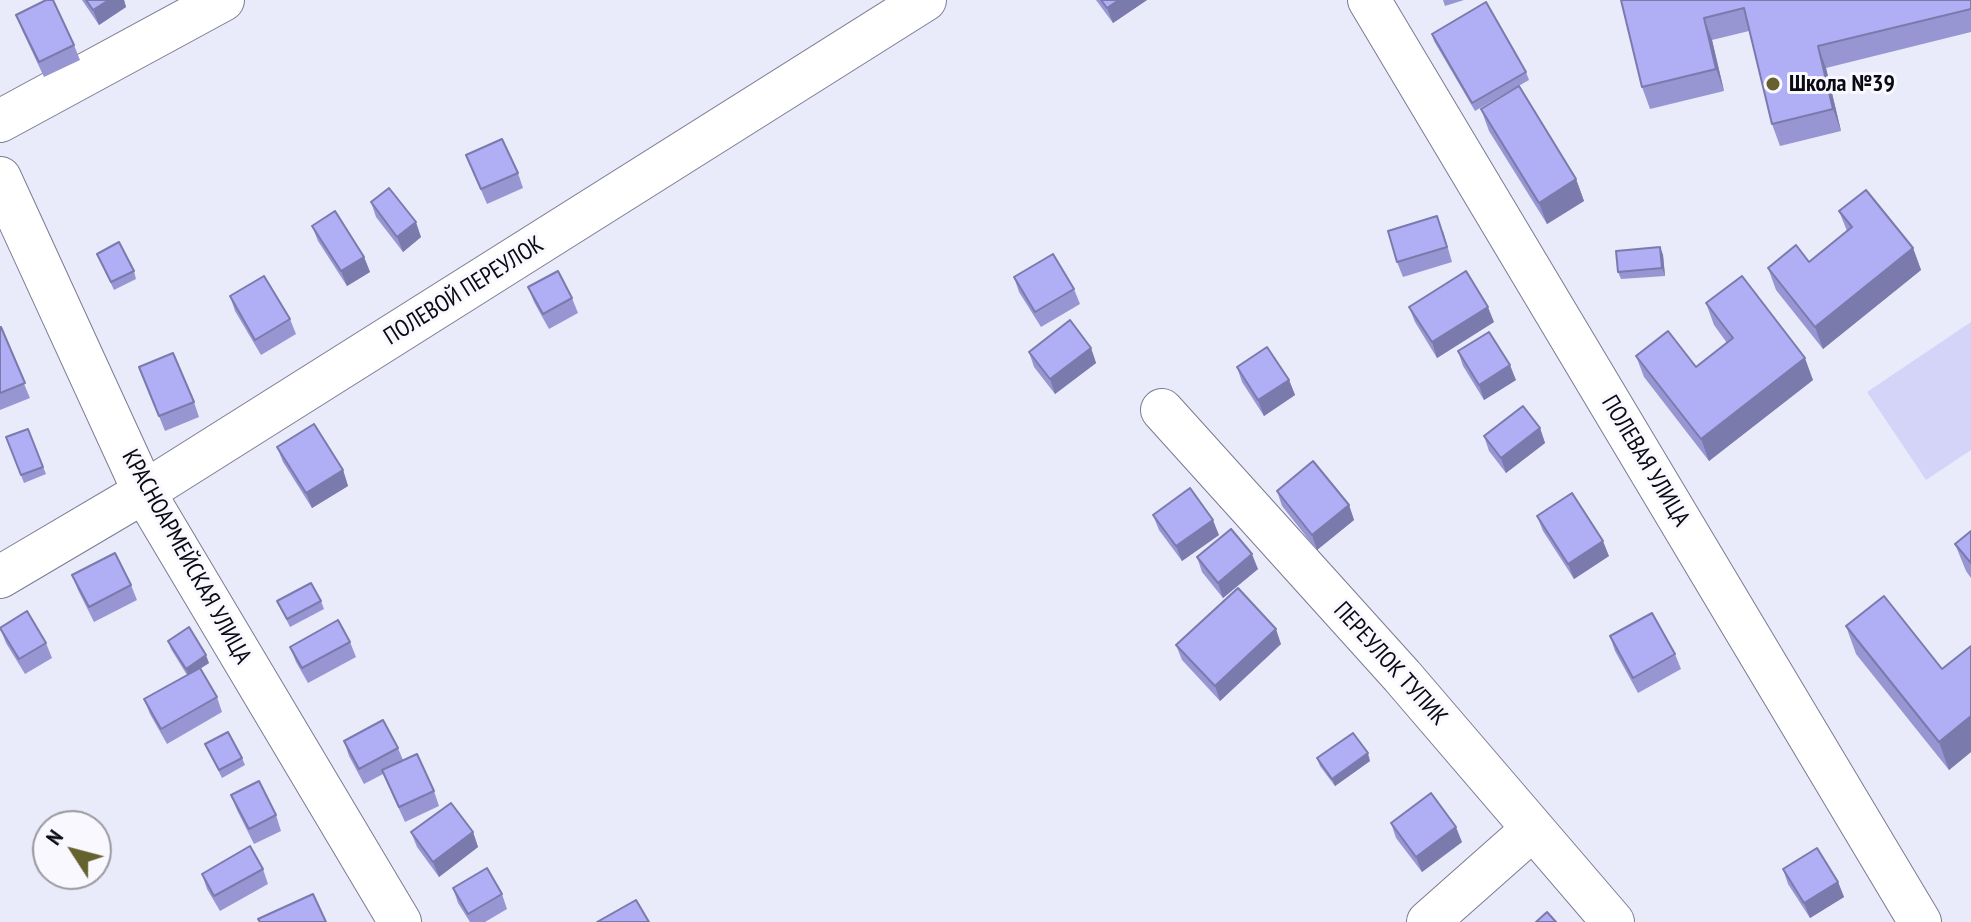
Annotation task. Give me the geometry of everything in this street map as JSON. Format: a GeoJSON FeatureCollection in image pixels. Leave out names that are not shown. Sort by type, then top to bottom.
{"type":"FeatureCollection","features":[{"type":"Feature","properties":{"kind":"street"},"geometry":{"type":"LineString","coordinates":[[0,121],[223,0]]}},
{"type":"Feature","properties":{"kind":"street","name":"ПОЛЕВАЯ УЛИЦА"},"geometry":{"type":"LineString","coordinates":[[1369,0],[1920,922]]}},
{"type":"Feature","properties":{"kind":"street","name":"ПОЛЕВОЙ ПЕРЕУЛОК"},"geometry":{"type":"LineString","coordinates":[[0,577],[144,492],[911,3]]}},
{"type":"Feature","properties":{"kind":"street","name":"КРАСНОАРМЕЙСКАЯ УЛИЦА"},"geometry":{"type":"LineString","coordinates":[[0,178],[144,492],[400,922]]}},
{"type":"Feature","properties":{"kind":"street","name":"ПЕРЕУЛОК ТУПИК"},"geometry":{"type":"LineString","coordinates":[[1162,410],[1402,676],[1613,922]]}},
{"type":"Feature","properties":{"kind":"street"},"geometry":{"type":"LineString","coordinates":[[1428,922],[1533,829]]}},
{"type":"Feature","properties":{"kind":"shaded area"},"geometry":{"type":"Polygon","coordinates":[[[1971,322],[1971,450],[1926,480],[1867,392],[1971,322]]]}},
{"type":"Feature","properties":{"kind":"building"},"geometry":{"type":"Polygon","coordinates":[[[46,0],[53,0],[74,45],[39,62],[16,15],[46,0]]]}},
{"type":"Feature","properties":{"kind":"building"},"geometry":{"type":"Polygon","coordinates":[[[86,0],[109,0],[93,10],[86,0]]]}},
{"type":"Feature","properties":{"kind":"building"},"geometry":{"type":"Polygon","coordinates":[[[1101,0],[1119,0],[1107,8],[1101,0]]]}},
{"type":"Feature","properties":{"kind":"building"},"geometry":{"type":"Polygon","coordinates":[[[1621,0],[1971,0],[1971,9],[1818,46],[1833,109],[1772,124],[1744,8],[1704,18],[1716,69],[1642,87],[1621,0]]]}},
{"type":"Feature","properties":{"kind":"building"},"geometry":{"type":"Polygon","coordinates":[[[1486,2],[1526,72],[1472,103],[1432,34],[1486,2]]]}},
{"type":"Feature","properties":{"kind":"building"},"geometry":{"type":"Polygon","coordinates":[[[1519,86],[1576,179],[1539,203],[1481,109],[1519,86]]]}},
{"type":"Feature","properties":{"kind":"building"},"geometry":{"type":"Polygon","coordinates":[[[502,139],[518,173],[481,189],[466,155],[502,139]]]}},
{"type":"Feature","properties":{"kind":"building"},"geometry":{"type":"Polygon","coordinates":[[[389,188],[416,222],[397,237],[371,202],[389,188]]]}},
{"type":"Feature","properties":{"kind":"building"},"geometry":{"type":"Polygon","coordinates":[[[1866,190],[1913,248],[1815,327],[1768,268],[1796,245],[1809,262],[1852,227],[1839,211],[1866,190]]]}},
{"type":"Feature","properties":{"kind":"building"},"geometry":{"type":"Polygon","coordinates":[[[335,211],[364,257],[341,271],[312,226],[335,211]]]}},
{"type":"Feature","properties":{"kind":"building"},"geometry":{"type":"Polygon","coordinates":[[[1437,216],[1447,247],[1397,262],[1388,231],[1437,216]]]}},
{"type":"Feature","properties":{"kind":"building"},"geometry":{"type":"Polygon","coordinates":[[[119,242],[134,271],[111,282],[97,254],[119,242]]]}},
{"type":"Feature","properties":{"kind":"building"},"geometry":{"type":"Polygon","coordinates":[[[1660,247],[1662,268],[1618,272],[1616,251],[1660,247]]]}},
{"type":"Feature","properties":{"kind":"building"},"geometry":{"type":"Polygon","coordinates":[[[1053,254],[1074,289],[1035,312],[1014,277],[1053,254]]]}},
{"type":"Feature","properties":{"kind":"building"},"geometry":{"type":"Polygon","coordinates":[[[558,271],[572,298],[543,314],[528,287],[558,271]]]}},
{"type":"Feature","properties":{"kind":"building"},"geometry":{"type":"Polygon","coordinates":[[[1466,271],[1488,307],[1432,342],[1409,307],[1466,271]]]}},
{"type":"Feature","properties":{"kind":"building"},"geometry":{"type":"Polygon","coordinates":[[[264,276],[290,319],[255,340],[230,296],[264,276]]]}},
{"type":"Feature","properties":{"kind":"building"},"geometry":{"type":"Polygon","coordinates":[[[1742,276],[1805,358],[1701,439],[1636,356],[1668,331],[1696,367],[1733,338],[1706,303],[1742,276]]]}},
{"type":"Feature","properties":{"kind":"building"},"geometry":{"type":"Polygon","coordinates":[[[1070,320],[1091,348],[1050,379],[1029,352],[1070,320]]]}},
{"type":"Feature","properties":{"kind":"building"},"geometry":{"type":"Polygon","coordinates":[[[0,327],[25,383],[0,393],[0,327]]]}},
{"type":"Feature","properties":{"kind":"building"},"geometry":{"type":"Polygon","coordinates":[[[1489,332],[1510,365],[1479,385],[1458,351],[1489,332]]]}},
{"type":"Feature","properties":{"kind":"building"},"geometry":{"type":"Polygon","coordinates":[[[1267,347],[1289,380],[1258,400],[1237,367],[1267,347]]]}},
{"type":"Feature","properties":{"kind":"building"},"geometry":{"type":"Polygon","coordinates":[[[173,353],[194,402],[159,416],[139,367],[173,353]]]}},
{"type":"Feature","properties":{"kind":"building"},"geometry":{"type":"Polygon","coordinates":[[[1523,406],[1540,428],[1501,458],[1484,436],[1523,406]]]}},
{"type":"Feature","properties":{"kind":"building"},"geometry":{"type":"Polygon","coordinates":[[[314,424],[343,470],[306,493],[277,447],[314,424]]]}},
{"type":"Feature","properties":{"kind":"building"},"geometry":{"type":"Polygon","coordinates":[[[28,429],[43,467],[21,475],[6,437],[28,429]]]}},
{"type":"Feature","properties":{"kind":"building"},"geometry":{"type":"Polygon","coordinates":[[[1313,461],[1349,505],[1312,535],[1277,491],[1313,461]]]}},
{"type":"Feature","properties":{"kind":"building"},"geometry":{"type":"Polygon","coordinates":[[[1190,488],[1213,520],[1176,546],[1153,515],[1190,488]]]}},
{"type":"Feature","properties":{"kind":"building"},"geometry":{"type":"Polygon","coordinates":[[[1572,493],[1603,541],[1568,564],[1537,516],[1572,493]]]}},
{"type":"Feature","properties":{"kind":"building"},"geometry":{"type":"Polygon","coordinates":[[[1231,529],[1252,554],[1218,583],[1197,557],[1231,529]]]}},
{"type":"Feature","properties":{"kind":"building"},"geometry":{"type":"Polygon","coordinates":[[[1971,531],[1971,563],[1955,544],[1971,531]]]}},
{"type":"Feature","properties":{"kind":"building"},"geometry":{"type":"Polygon","coordinates":[[[115,553],[131,585],[89,607],[72,575],[115,553]]]}},
{"type":"Feature","properties":{"kind":"building"},"geometry":{"type":"Polygon","coordinates":[[[311,583],[321,601],[287,619],[277,601],[311,583]]]}},
{"type":"Feature","properties":{"kind":"building"},"geometry":{"type":"Polygon","coordinates":[[[1238,588],[1276,629],[1215,686],[1176,645],[1238,588]]]}},
{"type":"Feature","properties":{"kind":"building"},"geometry":{"type":"Polygon","coordinates":[[[1884,596],[1942,669],[1971,646],[1971,716],[1939,742],[1846,626],[1884,596]]]}},
{"type":"Feature","properties":{"kind":"building"},"geometry":{"type":"Polygon","coordinates":[[[27,611],[46,643],[19,659],[0,628],[27,611]]]}},
{"type":"Feature","properties":{"kind":"building"},"geometry":{"type":"Polygon","coordinates":[[[1652,613],[1675,654],[1633,678],[1610,636],[1652,613]]]}},
{"type":"Feature","properties":{"kind":"building"},"geometry":{"type":"Polygon","coordinates":[[[338,620],[350,642],[302,668],[290,647],[338,620]]]}},
{"type":"Feature","properties":{"kind":"building"},"geometry":{"type":"Polygon","coordinates":[[[189,627],[206,655],[186,669],[168,641],[189,627]]]}},
{"type":"Feature","properties":{"kind":"building"},"geometry":{"type":"Polygon","coordinates":[[[200,668],[217,697],[161,729],[144,699],[200,668]]]}},
{"type":"Feature","properties":{"kind":"building"},"geometry":{"type":"Polygon","coordinates":[[[383,720],[398,748],[359,769],[344,741],[383,720]]]}},
{"type":"Feature","properties":{"kind":"building"},"geometry":{"type":"Polygon","coordinates":[[[228,732],[242,758],[219,770],[205,744],[228,732]]]}},
{"type":"Feature","properties":{"kind":"building"},"geometry":{"type":"Polygon","coordinates":[[[1353,733],[1368,753],[1332,779],[1317,758],[1353,733]]]}},
{"type":"Feature","properties":{"kind":"building"},"geometry":{"type":"Polygon","coordinates":[[[417,754],[434,791],[399,807],[382,770],[417,754]]]}},
{"type":"Feature","properties":{"kind":"building"},"geometry":{"type":"Polygon","coordinates":[[[259,781],[276,815],[249,829],[231,795],[259,781]]]}},
{"type":"Feature","properties":{"kind":"building"},"geometry":{"type":"Polygon","coordinates":[[[1431,793],[1456,827],[1416,857],[1391,823],[1431,793]]]}},
{"type":"Feature","properties":{"kind":"building"},"geometry":{"type":"Polygon","coordinates":[[[451,803],[473,832],[433,862],[411,832],[451,803]]]}},
{"type":"Feature","properties":{"kind":"building"},"geometry":{"type":"Polygon","coordinates":[[[250,846],[263,869],[214,896],[202,874],[250,846]]]}},
{"type":"Feature","properties":{"kind":"building"},"geometry":{"type":"Polygon","coordinates":[[[1817,848],[1838,882],[1804,903],[1783,869],[1817,848]]]}},
{"type":"Feature","properties":{"kind":"building"},"geometry":{"type":"Polygon","coordinates":[[[487,868],[502,894],[468,914],[453,888],[487,868]]]}},
{"type":"Feature","properties":{"kind":"building"},"geometry":{"type":"Polygon","coordinates":[[[313,894],[326,922],[260,922],[258,919],[313,894]]]}},
{"type":"Feature","properties":{"kind":"building"},"geometry":{"type":"Polygon","coordinates":[[[636,900],[649,922],[597,922],[636,900]]]}},
{"type":"Feature","properties":{"kind":"building"},"geometry":{"type":"Polygon","coordinates":[[[1547,912],[1556,922],[1536,922],[1547,912]]]}},
{"type":"Feature","properties":{"kind":"place","name":"Школа №39"},"geometry":{"type":"Point","coordinates":[1773,84]}}]}
